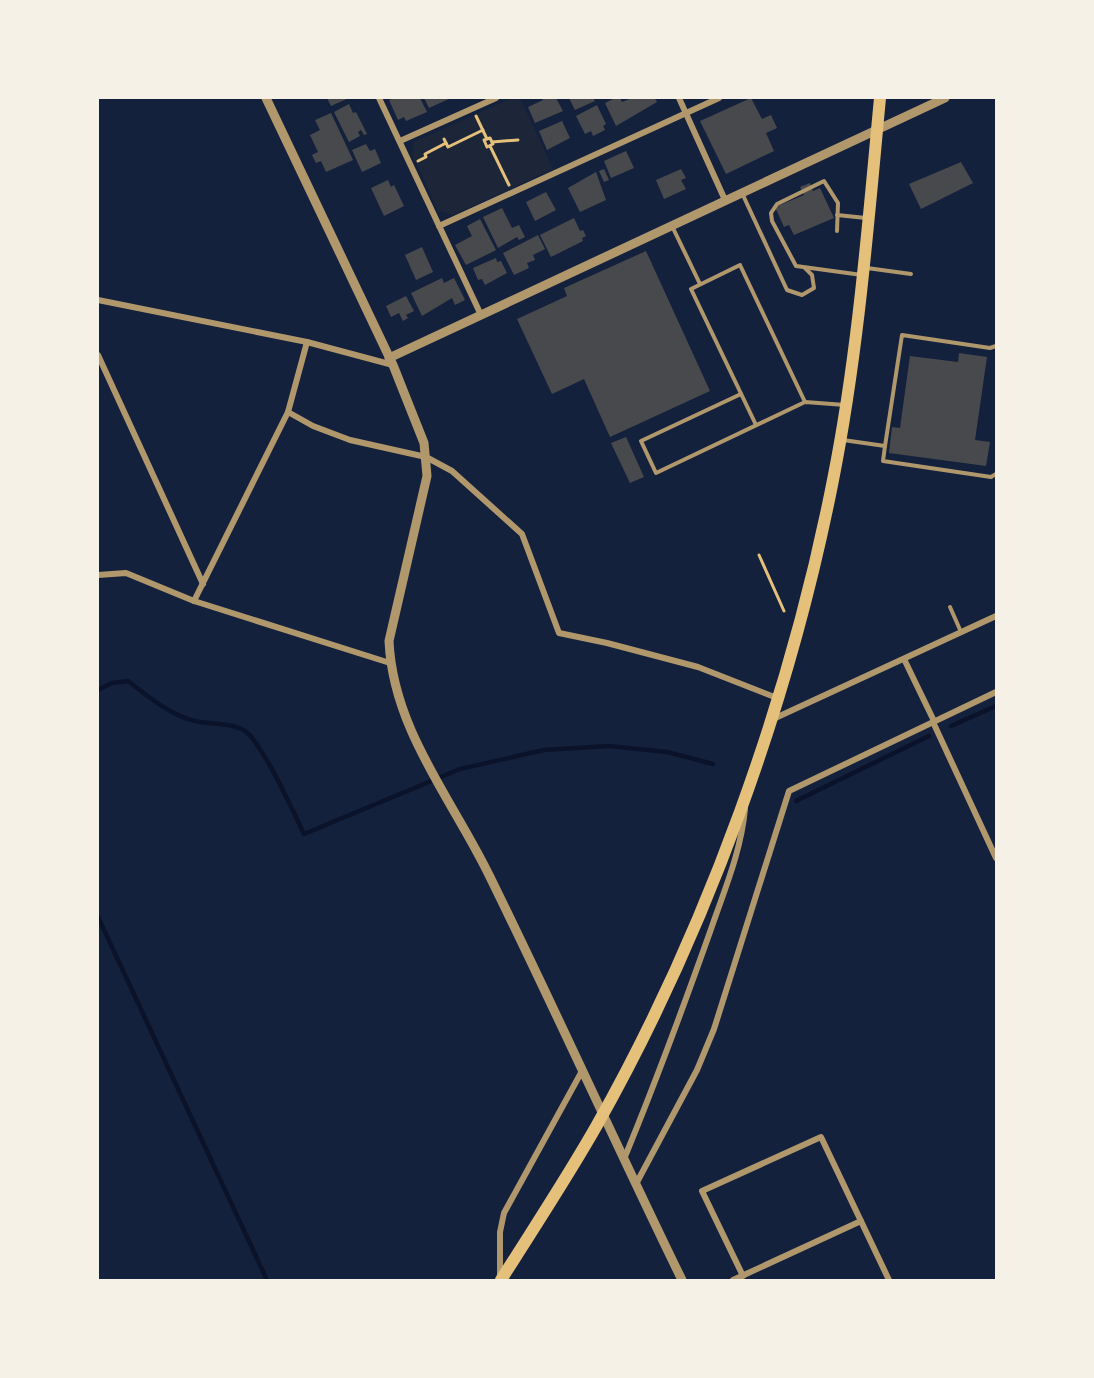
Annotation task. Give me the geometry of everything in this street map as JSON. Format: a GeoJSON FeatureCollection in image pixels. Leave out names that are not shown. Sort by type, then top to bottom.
{"type":"FeatureCollection","features":[{"type":"Feature","properties":{"kind":"highway"},"geometry":{"type":"LineString","coordinates":[[500,1281],[596,1126],[684,950],[747,789],[771,720],[817,552],[840,440],[863,271],[880,98]]}},
{"type":"Feature","properties":{"kind":"street"},"geometry":{"type":"LineString","coordinates":[[266,98],[391,362],[420,429],[426,457],[427,476],[393,614],[389,641],[390,663],[401,706],[432,777],[489,874],[682,1281]]}},
{"type":"Feature","properties":{"kind":"street"},"geometry":{"type":"LineString","coordinates":[[379,98],[481,315]]}},
{"type":"Feature","properties":{"kind":"street"},"geometry":{"type":"LineString","coordinates":[[400,141],[496,98]]}},
{"type":"Feature","properties":{"kind":"street"},"geometry":{"type":"LineString","coordinates":[[678,98],[725,200]]}},
{"type":"Feature","properties":{"kind":"street"},"geometry":{"type":"LineString","coordinates":[[439,226],[719,98]]}},
{"type":"Feature","properties":{"kind":"street"},"geometry":{"type":"LineString","coordinates":[[98,300],[307,342],[391,362],[481,315],[945,98]]}},
{"type":"Feature","properties":{"kind":"street"},"geometry":{"type":"LineString","coordinates":[[194,601],[288,412],[307,342]]}},
{"type":"Feature","properties":{"kind":"street"},"geometry":{"type":"LineString","coordinates":[[98,355],[203,584]]}},
{"type":"Feature","properties":{"kind":"street"},"geometry":{"type":"LineString","coordinates":[[288,412],[313,426],[350,440],[426,457],[452,471],[522,534],[559,633],[698,667],[777,699]]}},
{"type":"Feature","properties":{"kind":"street"},"geometry":{"type":"LineString","coordinates":[[98,575],[126,573],[194,601],[390,663]]}},
{"type":"Feature","properties":{"kind":"street"},"geometry":{"type":"LineString","coordinates":[[771,720],[996,616]]}},
{"type":"Feature","properties":{"kind":"street"},"geometry":{"type":"LineString","coordinates":[[904,658],[996,858]]}},
{"type":"Feature","properties":{"kind":"street"},"geometry":{"type":"LineString","coordinates":[[636,1185],[698,1070],[714,1029],[789,791],[996,692]]}},
{"type":"Feature","properties":{"kind":"street"},"geometry":{"type":"LineString","coordinates":[[624,1159],[665,1059],[742,838],[747,789]]}},
{"type":"Feature","properties":{"kind":"street"},"geometry":{"type":"LineString","coordinates":[[500,1281],[500,1232],[504,1213],[582,1071]]}},
{"type":"Feature","properties":{"kind":"street"},"geometry":{"type":"LineString","coordinates":[[743,1276],[702,1191],[821,1137],[889,1281]]}},
{"type":"Feature","properties":{"kind":"street"},"geometry":{"type":"LineString","coordinates":[[734,1281],[861,1221]]}},
{"type":"Feature","properties":{"kind":"lane"},"geometry":{"type":"LineString","coordinates":[[837,231],[838,203],[824,181],[772,208],[772,221],[791,261],[796,266],[911,274]]}},
{"type":"Feature","properties":{"kind":"lane"},"geometry":{"type":"LineString","coordinates":[[741,192],[787,290],[802,295],[814,288],[812,275],[804,268]]}},
{"type":"Feature","properties":{"kind":"lane"},"geometry":{"type":"LineString","coordinates":[[837,215],[868,218]]}},
{"type":"Feature","properties":{"kind":"lane"},"geometry":{"type":"LineString","coordinates":[[671,225],[700,284]]}},
{"type":"Feature","properties":{"kind":"lane"},"geometry":{"type":"LineString","coordinates":[[756,425],[691,289],[700,284],[740,266],[805,402]]}},
{"type":"Feature","properties":{"kind":"lane"},"geometry":{"type":"LineString","coordinates":[[996,346],[990,348],[902,335],[883,461],[991,477],[996,474]]}},
{"type":"Feature","properties":{"kind":"lane"},"geometry":{"type":"LineString","coordinates":[[741,394],[641,441],[656,473],[805,402],[845,405]]}},
{"type":"Feature","properties":{"kind":"lane"},"geometry":{"type":"LineString","coordinates":[[840,440],[885,446]]}},
{"type":"Feature","properties":{"kind":"lane"},"geometry":{"type":"LineString","coordinates":[[950,607],[961,632]]}},
{"type":"Feature","properties":{"kind":"path"},"geometry":{"type":"LineString","coordinates":[[475,114],[487,139],[490,138],[510,189]]}},
{"type":"Feature","properties":{"kind":"path"},"geometry":{"type":"LineString","coordinates":[[416,162],[426,157],[424,154],[445,141],[448,147],[483,130]]}},
{"type":"Feature","properties":{"kind":"path"},"geometry":{"type":"LineString","coordinates":[[487,139],[484,140],[487,147],[491,144],[518,140]]}},
{"type":"Feature","properties":{"kind":"path"},"geometry":{"type":"LineString","coordinates":[[759,555],[784,611]]}},
{"type":"Feature","properties":{"kind":"shaded area"},"geometry":{"type":"Polygon","coordinates":[[[512,98],[520,98],[553,169],[453,215],[438,211],[412,154],[414,142],[512,98]]]}},
{"type":"Feature","properties":{"kind":"building"},"geometry":{"type":"Polygon","coordinates":[[[327,98],[349,98],[331,106],[327,98]]]}},
{"type":"Feature","properties":{"kind":"building"},"geometry":{"type":"Polygon","coordinates":[[[420,98],[427,112],[406,121],[404,117],[398,120],[389,100],[420,98]]]}},
{"type":"Feature","properties":{"kind":"building"},"geometry":{"type":"Polygon","coordinates":[[[424,98],[451,98],[429,108],[424,98]]]}},
{"type":"Feature","properties":{"kind":"building"},"geometry":{"type":"Polygon","coordinates":[[[542,98],[556,98],[563,111],[535,123],[528,107],[543,100],[542,98]]]}},
{"type":"Feature","properties":{"kind":"building"},"geometry":{"type":"Polygon","coordinates":[[[569,98],[593,98],[595,101],[575,110],[569,98]]]}},
{"type":"Feature","properties":{"kind":"building"},"geometry":{"type":"Polygon","coordinates":[[[620,98],[622,102],[632,98],[655,98],[657,102],[616,126],[605,103],[620,98]]]}},
{"type":"Feature","properties":{"kind":"building"},"geometry":{"type":"Polygon","coordinates":[[[751,98],[762,119],[771,115],[777,128],[766,133],[774,151],[726,174],[700,121],[751,98]]]}},
{"type":"Feature","properties":{"kind":"building"},"geometry":{"type":"Polygon","coordinates":[[[349,104],[353,113],[356,112],[367,134],[364,135],[361,130],[358,132],[360,136],[349,142],[334,112],[349,104]]]}},
{"type":"Feature","properties":{"kind":"building"},"geometry":{"type":"Polygon","coordinates":[[[597,105],[606,124],[603,126],[605,130],[593,136],[591,131],[585,134],[576,116],[597,105]]]}},
{"type":"Feature","properties":{"kind":"building"},"geometry":{"type":"Polygon","coordinates":[[[331,113],[353,160],[326,172],[321,161],[316,163],[312,155],[318,152],[310,135],[320,130],[315,120],[331,113]]]}},
{"type":"Feature","properties":{"kind":"building"},"geometry":{"type":"Polygon","coordinates":[[[562,121],[570,138],[547,150],[539,131],[562,121]]]}},
{"type":"Feature","properties":{"kind":"building"},"geometry":{"type":"Polygon","coordinates":[[[366,144],[370,151],[375,149],[381,163],[362,172],[352,150],[366,144]]]}},
{"type":"Feature","properties":{"kind":"building"},"geometry":{"type":"Polygon","coordinates":[[[626,151],[634,168],[611,178],[604,161],[626,151]]]}},
{"type":"Feature","properties":{"kind":"building"},"geometry":{"type":"Polygon","coordinates":[[[961,162],[973,183],[921,209],[909,184],[961,162]]]}},
{"type":"Feature","properties":{"kind":"building"},"geometry":{"type":"Polygon","coordinates":[[[604,169],[609,180],[604,182],[599,171],[604,169]]]}},
{"type":"Feature","properties":{"kind":"building"},"geometry":{"type":"Polygon","coordinates":[[[681,169],[686,178],[681,180],[686,189],[664,199],[656,180],[681,169]]]}},
{"type":"Feature","properties":{"kind":"building"},"geometry":{"type":"Polygon","coordinates":[[[596,172],[606,200],[580,212],[568,188],[596,172]]]}},
{"type":"Feature","properties":{"kind":"building"},"geometry":{"type":"Polygon","coordinates":[[[388,180],[391,187],[394,185],[404,206],[384,216],[371,188],[388,180]]]}},
{"type":"Feature","properties":{"kind":"building"},"geometry":{"type":"Polygon","coordinates":[[[810,183],[813,191],[820,188],[834,218],[794,235],[789,225],[784,227],[775,207],[804,195],[800,187],[810,183]]]}},
{"type":"Feature","properties":{"kind":"building"},"geometry":{"type":"Polygon","coordinates":[[[546,192],[556,210],[535,221],[526,202],[546,192]]]}},
{"type":"Feature","properties":{"kind":"building"},"geometry":{"type":"Polygon","coordinates":[[[502,208],[512,228],[519,225],[525,237],[519,240],[517,237],[498,248],[483,217],[502,208]]]}},
{"type":"Feature","properties":{"kind":"building"},"geometry":{"type":"Polygon","coordinates":[[[574,218],[580,231],[583,230],[586,236],[582,238],[583,241],[551,257],[540,235],[574,218]]]}},
{"type":"Feature","properties":{"kind":"building"},"geometry":{"type":"Polygon","coordinates":[[[480,219],[496,250],[466,265],[455,245],[472,236],[467,226],[480,219]]]}},
{"type":"Feature","properties":{"kind":"building"},"geometry":{"type":"Polygon","coordinates":[[[538,235],[545,249],[533,255],[535,260],[527,263],[529,268],[514,275],[503,253],[538,235]]]}},
{"type":"Feature","properties":{"kind":"building"},"geometry":{"type":"Polygon","coordinates":[[[422,247],[433,272],[416,280],[405,255],[422,247]]]}},
{"type":"Feature","properties":{"kind":"building"},"geometry":{"type":"Polygon","coordinates":[[[646,251],[710,391],[610,437],[584,379],[552,394],[517,319],[567,296],[564,288],[646,251]]]}},
{"type":"Feature","properties":{"kind":"building"},"geometry":{"type":"Polygon","coordinates":[[[496,258],[497,262],[501,261],[507,273],[485,285],[482,279],[478,280],[473,268],[496,258]]]}},
{"type":"Feature","properties":{"kind":"building"},"geometry":{"type":"Polygon","coordinates":[[[442,278],[444,283],[454,278],[465,300],[455,305],[452,298],[422,316],[411,293],[442,278]]]}},
{"type":"Feature","properties":{"kind":"building"},"geometry":{"type":"Polygon","coordinates":[[[406,296],[414,311],[406,315],[408,318],[403,321],[399,313],[391,317],[386,306],[406,296]]]}},
{"type":"Feature","properties":{"kind":"building"},"geometry":{"type":"Polygon","coordinates":[[[959,353],[987,357],[975,440],[990,442],[986,466],[889,453],[892,427],[900,428],[910,356],[958,362],[959,353]]]}},
{"type":"Feature","properties":{"kind":"building"},"geometry":{"type":"Polygon","coordinates":[[[626,437],[644,477],[630,483],[611,443],[626,437]]]}},
{"type":"Feature","properties":{"kind":"waterway"},"geometry":{"type":"LineString","coordinates":[[98,690],[112,683],[128,681],[160,705],[186,718],[227,725],[245,731],[269,763],[304,834],[460,769],[544,750],[609,746],[667,752],[713,764]]}},
{"type":"Feature","properties":{"kind":"waterway"},"geometry":{"type":"LineString","coordinates":[[951,726],[996,706]]}},
{"type":"Feature","properties":{"kind":"waterway"},"geometry":{"type":"LineString","coordinates":[[796,801],[929,736]]}},
{"type":"Feature","properties":{"kind":"waterway"},"geometry":{"type":"LineString","coordinates":[[98,917],[267,1280]]}}]}
